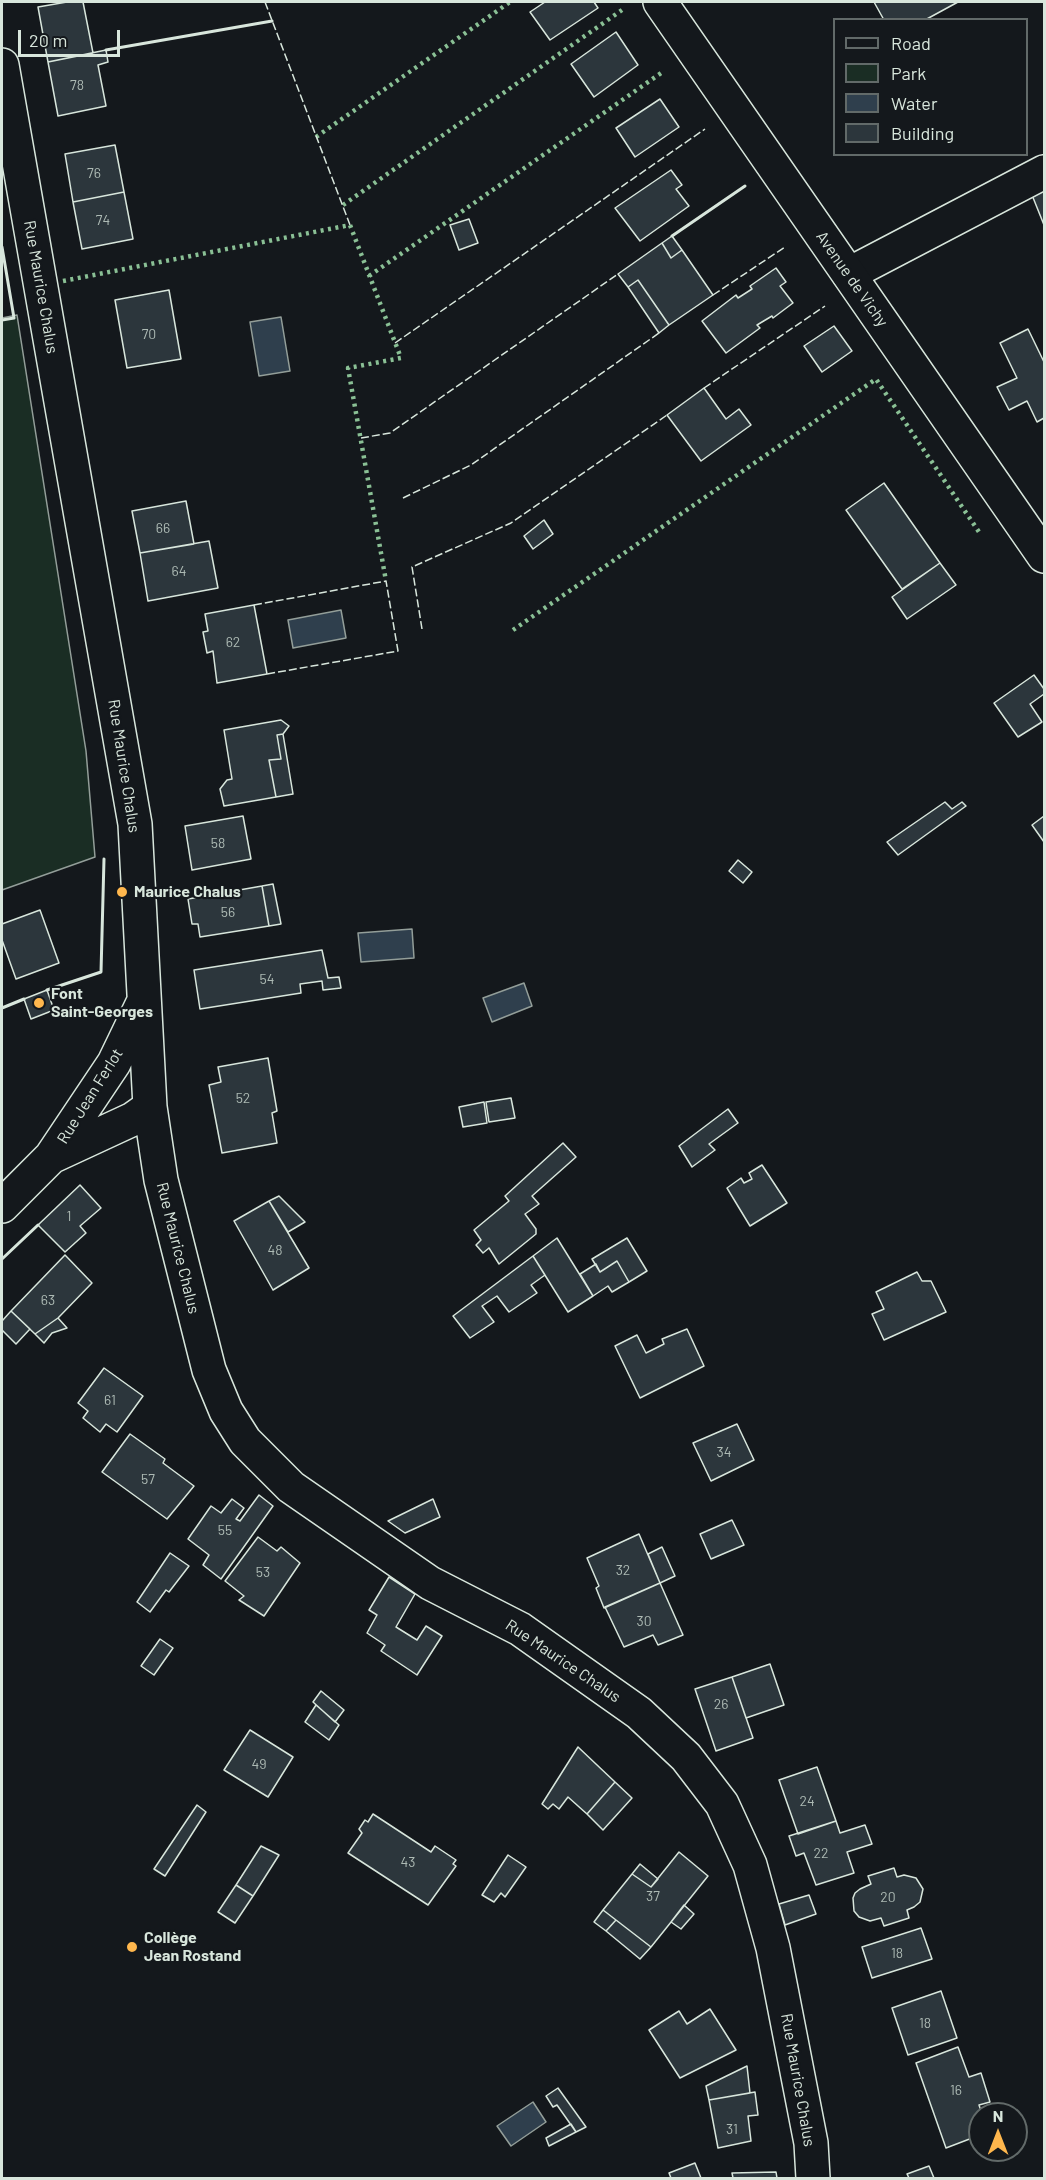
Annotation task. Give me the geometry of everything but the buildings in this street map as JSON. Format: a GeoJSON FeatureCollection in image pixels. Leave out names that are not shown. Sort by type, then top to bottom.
{"type":"FeatureCollection","features":[{"type":"Feature","properties":{"kind":"street","name":"Avenue de Vichy"},"geometry":{"type":"LineString","coordinates":[[660,2],[1044,556]]}},
{"type":"Feature","properties":{"kind":"street","name":"Rue Maurice Chalus"},"geometry":{"type":"LineString","coordinates":[[2,65],[135,824],[150,1107],[161,1180],[209,1370],[226,1411],[245,1441],[291,1487],[430,1582],[520,1629],[639,1713],[686,1757],[722,1804],[750,1865],[773,1948],[812,2143],[813,2178]]}},
{"type":"Feature","properties":{"kind":"street"},"geometry":{"type":"LineString","coordinates":[[849,274],[1044,172]]}},
{"type":"Feature","properties":{"kind":"street","name":"Rue Jean Ferlot"},"geometry":{"type":"LineString","coordinates":[[2,1205],[51,1157],[114,1063],[144,1002]]}},
{"type":"Feature","properties":{"kind":"street","name":"Rue Jean Ferlot"},"geometry":{"type":"LineString","coordinates":[[51,1157],[133,1119],[150,1107]]}},
{"type":"Feature","properties":{"kind":"green space"},"geometry":{"type":"Polygon","coordinates":[[[17,315],[86,751],[95,857],[2,890],[2,318],[17,315]]]}},
{"type":"Feature","properties":{"kind":"water"},"geometry":{"type":"Polygon","coordinates":[[[281,317],[290,371],[259,376],[250,322],[281,317]]]}},
{"type":"Feature","properties":{"kind":"water"},"geometry":{"type":"Polygon","coordinates":[[[341,610],[346,638],[293,648],[288,620],[341,610]]]}},
{"type":"Feature","properties":{"kind":"water"},"geometry":{"type":"Polygon","coordinates":[[[412,929],[414,958],[361,962],[358,933],[412,929]]]}},
{"type":"Feature","properties":{"kind":"water"},"geometry":{"type":"Polygon","coordinates":[[[524,983],[532,1006],[492,1022],[483,998],[524,983]]]}},
{"type":"Feature","properties":{"kind":"water"},"geometry":{"type":"Polygon","coordinates":[[[533,2102],[546,2122],[511,2146],[497,2126],[533,2102]]]}},
{"type":"Feature","properties":{"kind":"hedge"},"geometry":{"type":"LineString","coordinates":[[316,137],[510,2]]}},
{"type":"Feature","properties":{"kind":"hedge"},"geometry":{"type":"LineString","coordinates":[[343,205],[622,10]]}},
{"type":"Feature","properties":{"kind":"hedge"},"geometry":{"type":"LineString","coordinates":[[369,276],[664,71]]}},
{"type":"Feature","properties":{"kind":"hedge"},"geometry":{"type":"LineString","coordinates":[[63,281],[350,225],[401,358],[348,368],[386,581]]}},
{"type":"Feature","properties":{"kind":"hedge"},"geometry":{"type":"LineString","coordinates":[[513,630],[876,379],[981,535]]}},
{"type":"Feature","properties":{"kind":"fence"},"geometry":{"type":"LineString","coordinates":[[265,2],[350,225]]}},
{"type":"Feature","properties":{"kind":"fence"},"geometry":{"type":"LineString","coordinates":[[395,343],[705,129]]}},
{"type":"Feature","properties":{"kind":"fence"},"geometry":{"type":"LineString","coordinates":[[713,295],[785,247]]}},
{"type":"Feature","properties":{"kind":"fence"},"geometry":{"type":"LineString","coordinates":[[361,438],[390,433],[618,274]]}},
{"type":"Feature","properties":{"kind":"fence"},"geometry":{"type":"LineString","coordinates":[[704,388],[825,306]]}},
{"type":"Feature","properties":{"kind":"fence"},"geometry":{"type":"LineString","coordinates":[[403,498],[471,465],[659,333]]}},
{"type":"Feature","properties":{"kind":"fence"},"geometry":{"type":"LineString","coordinates":[[422,629],[412,567],[511,523],[667,415]]}},
{"type":"Feature","properties":{"kind":"fence"},"geometry":{"type":"LineString","coordinates":[[254,605],[386,581],[398,651],[267,674]]}},
{"type":"Feature","properties":{"kind":"wall"},"geometry":{"type":"LineString","coordinates":[[106,50],[272,21]]}},
{"type":"Feature","properties":{"kind":"wall"},"geometry":{"type":"LineString","coordinates":[[672,236],[745,186]]}},
{"type":"Feature","properties":{"kind":"wall"},"geometry":{"type":"LineString","coordinates":[[2,247],[14,318],[2,320]]}},
{"type":"Feature","properties":{"kind":"wall"},"geometry":{"type":"LineString","coordinates":[[47,990],[101,972],[104,859]]}},
{"type":"Feature","properties":{"kind":"wall"},"geometry":{"type":"LineString","coordinates":[[2,1008],[24,999]]}},
{"type":"Feature","properties":{"kind":"wall"},"geometry":{"type":"LineString","coordinates":[[2,1259],[38,1225]]}},
{"type":"Feature","properties":{"kind":"place","name":"Maurice Chalus"},"geometry":{"type":"Point","coordinates":[122,892]}},
{"type":"Feature","properties":{"kind":"place","name":"Font Saint-Georges"},"geometry":{"type":"Point","coordinates":[39,1003]}},
{"type":"Feature","properties":{"kind":"place","name":"Collège Jean Rostand"},"geometry":{"type":"Point","coordinates":[132,1947]}}]}
